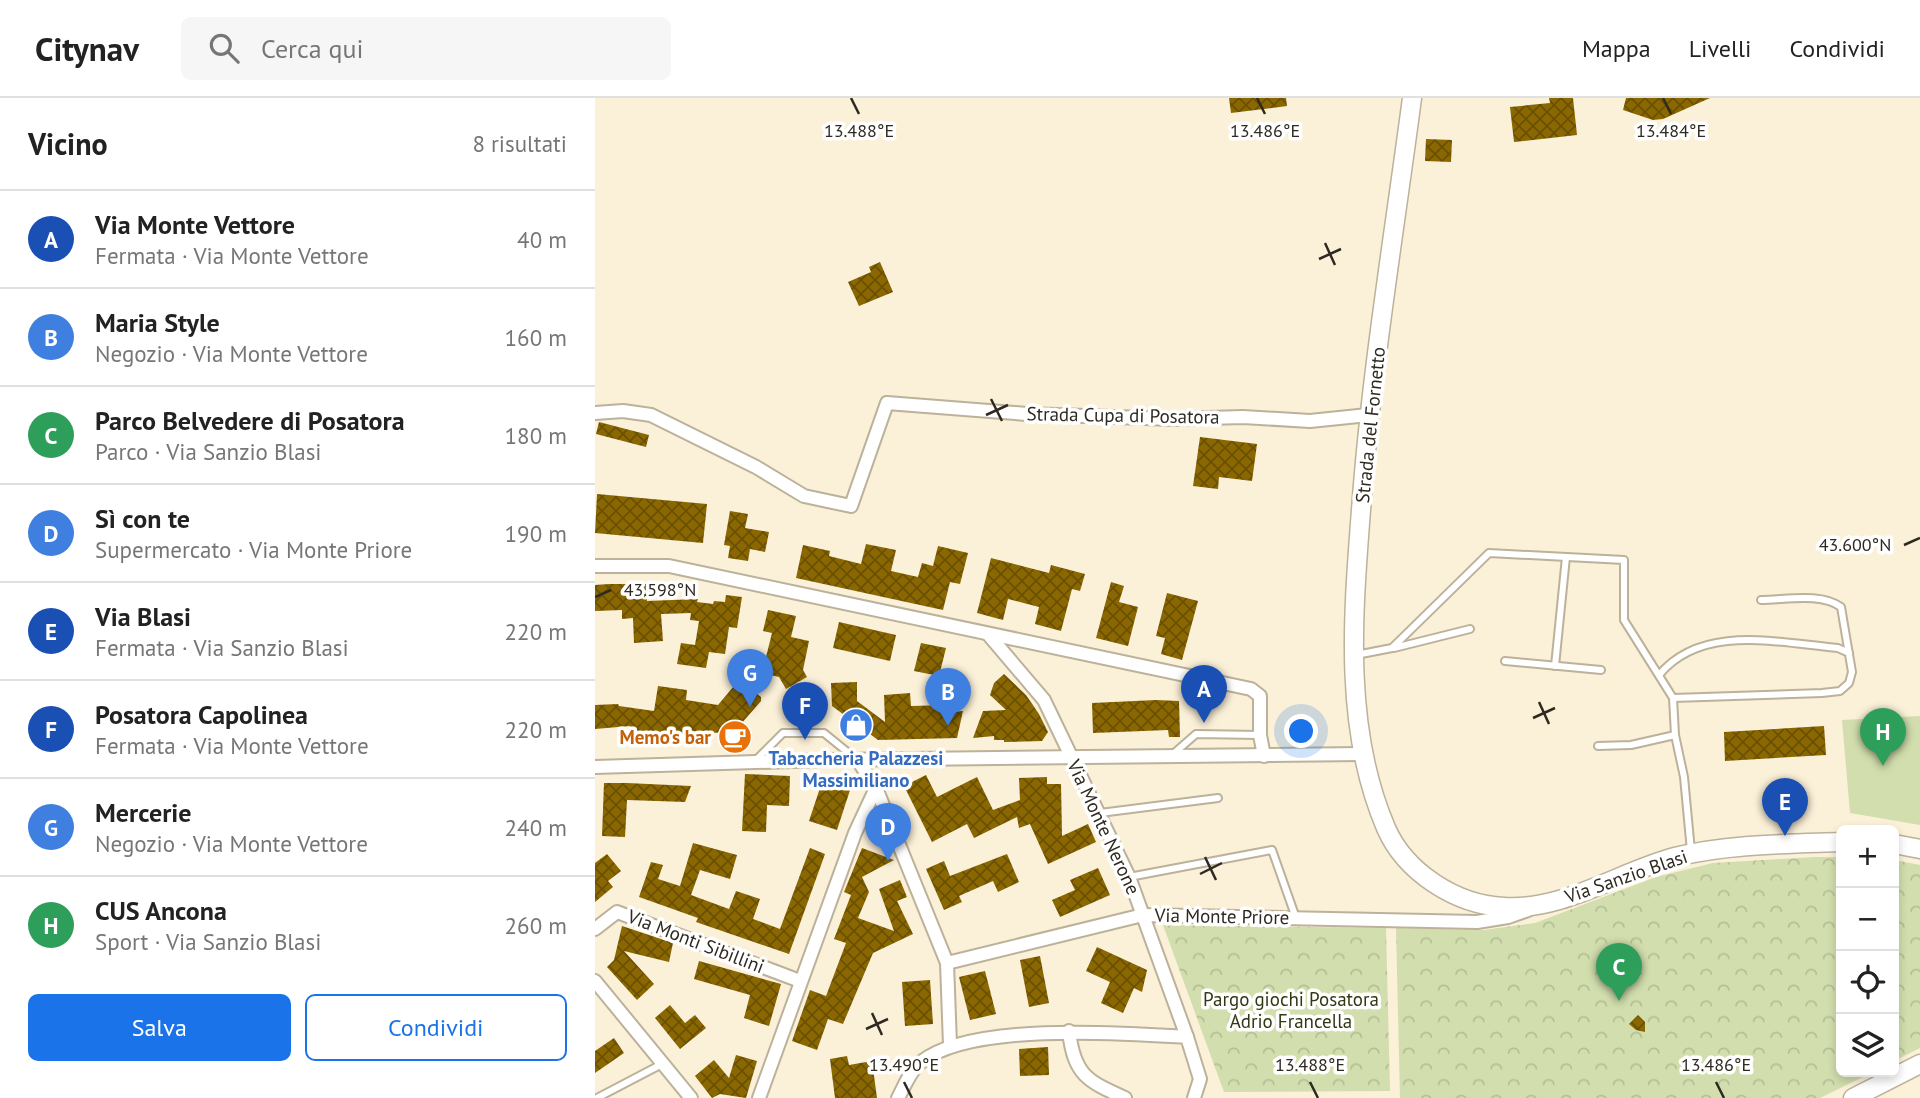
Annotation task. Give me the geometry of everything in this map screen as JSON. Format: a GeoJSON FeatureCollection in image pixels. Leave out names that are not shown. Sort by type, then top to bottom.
{"type":"FeatureCollection","features":[{"type":"Feature","properties":{"kind":"street","name":"Strada del Fornetto"},"geometry":{"type":"LineString","coordinates":[[1363,754],[1353,656],[1368,415],[1412,98]]}},
{"type":"Feature","properties":{"kind":"street","name":"Strada Cupa di Posatora"},"geometry":{"type":"LineString","coordinates":[[595,413],[623,411],[651,415],[756,467],[804,496],[851,506],[887,403],[1027,414],[1173,419],[1243,417],[1310,421],[1368,415]]}},
{"type":"Feature","properties":{"kind":"street"},"geometry":{"type":"LineString","coordinates":[[595,566],[669,566],[1251,689],[1260,696],[1260,735],[1264,756]]}},
{"type":"Feature","properties":{"kind":"street","name":"Via Monte Nerone"},"geometry":{"type":"LineString","coordinates":[[988,634],[1044,700],[1129,877],[1200,1079],[1194,1098]]}},
{"type":"Feature","properties":{"kind":"street"},"geometry":{"type":"LineString","coordinates":[[595,767],[753,762],[1363,754]]}},
{"type":"Feature","properties":{"kind":"street","name":"Via Sanzio Blasi"},"geometry":{"type":"LineString","coordinates":[[1363,754],[1387,829],[1403,855],[1426,877],[1471,902],[1503,908],[1538,906]]}},
{"type":"Feature","properties":{"kind":"street"},"geometry":{"type":"LineString","coordinates":[[859,762],[876,788],[947,963],[950,1045]]}},
{"type":"Feature","properties":{"kind":"street"},"geometry":{"type":"LineString","coordinates":[[759,1098],[855,833],[876,788]]}},
{"type":"Feature","properties":{"kind":"street","name":"Via Sanzio Blasi"},"geometry":{"type":"LineString","coordinates":[[1377,919],[1477,922],[1509,917],[1646,866],[1691,853],[1836,842]]}},
{"type":"Feature","properties":{"kind":"street"},"geometry":{"type":"LineString","coordinates":[[1899,845],[1920,849]]}},
{"type":"Feature","properties":{"kind":"street","name":"Via Monti Sibillini"},"geometry":{"type":"LineString","coordinates":[[595,929],[617,912],[800,981]]}},
{"type":"Feature","properties":{"kind":"street","name":"Via Monte Priore"},"geometry":{"type":"LineString","coordinates":[[947,963],[1143,915],[1377,919]]}},
{"type":"Feature","properties":{"kind":"street"},"geometry":{"type":"LineString","coordinates":[[595,981],[691,1098]]}},
{"type":"Feature","properties":{"kind":"street"},"geometry":{"type":"LineString","coordinates":[[1069,1031],[1077,1068],[1095,1085],[1125,1098]]}},
{"type":"Feature","properties":{"kind":"street"},"geometry":{"type":"LineString","coordinates":[[898,1098],[919,1063],[950,1045],[1069,1031],[1187,1037]]}},
{"type":"Feature","properties":{"kind":"street"},"geometry":{"type":"LineString","coordinates":[[1853,1098],[1920,1064]]}},
{"type":"Feature","properties":{"kind":"lane"},"geometry":{"type":"LineString","coordinates":[[1392,648],[1489,553],[1625,560],[1624,620],[1673,698],[1675,735],[1684,777],[1691,853]]}},
{"type":"Feature","properties":{"kind":"lane"},"geometry":{"type":"LineString","coordinates":[[1555,666],[1566,557]]}},
{"type":"Feature","properties":{"kind":"lane"},"geometry":{"type":"LineString","coordinates":[[1673,698],[1840,691],[1849,684],[1851,672],[1841,607],[1832,600],[1761,600]]}},
{"type":"Feature","properties":{"kind":"lane"},"geometry":{"type":"LineString","coordinates":[[1353,656],[1470,629]]}},
{"type":"Feature","properties":{"kind":"lane"},"geometry":{"type":"LineString","coordinates":[[1659,676],[1670,662],[1687,652],[1718,642],[1770,642],[1838,648],[1849,653]]}},
{"type":"Feature","properties":{"kind":"lane"},"geometry":{"type":"LineString","coordinates":[[1505,661],[1601,670]]}},
{"type":"Feature","properties":{"kind":"lane"},"geometry":{"type":"LineString","coordinates":[[753,762],[783,733],[824,733],[859,762]]}},
{"type":"Feature","properties":{"kind":"lane"},"geometry":{"type":"LineString","coordinates":[[1169,758],[1196,734],[1260,735]]}},
{"type":"Feature","properties":{"kind":"lane"},"geometry":{"type":"LineString","coordinates":[[1598,746],[1631,745],[1675,735]]}},
{"type":"Feature","properties":{"kind":"lane"},"geometry":{"type":"LineString","coordinates":[[1098,813],[1218,798]]}},
{"type":"Feature","properties":{"kind":"lane"},"geometry":{"type":"LineString","coordinates":[[1129,877],[1272,850],[1296,918]]}},
{"type":"Feature","properties":{"kind":"lane"},"geometry":{"type":"LineString","coordinates":[[597,1098],[662,1064]]}},
{"type":"Feature","properties":{"kind":"green space"},"geometry":{"type":"Polygon","coordinates":[[[1920,716],[1920,825],[1850,813],[1842,720],[1920,716]]]}},
{"type":"Feature","properties":{"kind":"green space"},"geometry":{"type":"Polygon","coordinates":[[[1836,857],[1836,1077],[1863,1077],[1820,1098],[1400,1098],[1396,928],[1484,930],[1535,923],[1656,877],[1713,863],[1836,857]]]}},
{"type":"Feature","properties":{"kind":"green space"},"geometry":{"type":"Polygon","coordinates":[[[1899,861],[1920,865],[1920,1048],[1899,1058],[1899,861]]]}},
{"type":"Feature","properties":{"kind":"green space","name":"Pargo giochi Posatora Adrio Francella"},"geometry":{"type":"Polygon","coordinates":[[[1163,925],[1386,928],[1390,1091],[1224,1092],[1163,925]]]}},
{"type":"Feature","properties":{"kind":"building"},"geometry":{"type":"Polygon","coordinates":[[[1229,98],[1286,98],[1287,106],[1231,113],[1229,98]]]}},
{"type":"Feature","properties":{"kind":"building"},"geometry":{"type":"Polygon","coordinates":[[[1549,98],[1573,98],[1577,135],[1514,142],[1510,107],[1550,103],[1549,98]]]}},
{"type":"Feature","properties":{"kind":"building"},"geometry":{"type":"Polygon","coordinates":[[[1626,98],[1710,98],[1663,119],[1653,120],[1623,110],[1626,98]]]}},
{"type":"Feature","properties":{"kind":"building"},"geometry":{"type":"Polygon","coordinates":[[[1426,139],[1452,140],[1451,162],[1425,161],[1426,139]]]}},
{"type":"Feature","properties":{"kind":"building"},"geometry":{"type":"Polygon","coordinates":[[[880,262],[893,292],[859,306],[848,282],[871,272],[869,267],[880,262]]]}},
{"type":"Feature","properties":{"kind":"building"},"geometry":{"type":"Polygon","coordinates":[[[599,422],[649,435],[646,447],[596,434],[599,422]]]}},
{"type":"Feature","properties":{"kind":"building"},"geometry":{"type":"Polygon","coordinates":[[[1200,437],[1257,444],[1252,481],[1219,477],[1218,489],[1193,486],[1200,437]]]}},
{"type":"Feature","properties":{"kind":"building"},"geometry":{"type":"Polygon","coordinates":[[[597,494],[707,504],[703,543],[595,533],[597,494]]]}},
{"type":"Feature","properties":{"kind":"building"},"geometry":{"type":"Polygon","coordinates":[[[730,511],[748,514],[745,528],[769,532],[765,552],[750,549],[748,561],[728,558],[730,546],[724,545],[730,511]]]}},
{"type":"Feature","properties":{"kind":"building"},"geometry":{"type":"Polygon","coordinates":[[[866,544],[896,550],[891,571],[918,577],[922,563],[933,566],[938,546],[968,553],[960,584],[950,582],[943,610],[796,578],[803,545],[830,551],[829,556],[861,564],[866,544]]]}},
{"type":"Feature","properties":{"kind":"building"},"geometry":{"type":"Polygon","coordinates":[[[991,558],[1049,573],[1051,565],[1085,574],[1080,591],[1072,589],[1061,631],[1035,624],[1039,607],[1008,599],[1003,620],[977,613],[991,558]]]}},
{"type":"Feature","properties":{"kind":"building"},"geometry":{"type":"Polygon","coordinates":[[[1111,582],[1124,586],[1119,602],[1138,607],[1128,646],[1096,638],[1111,582]]]}},
{"type":"Feature","properties":{"kind":"building"},"geometry":{"type":"Polygon","coordinates":[[[646,584],[647,601],[698,599],[697,602],[713,604],[714,601],[725,602],[726,595],[742,597],[737,628],[729,627],[725,654],[709,652],[706,668],[677,664],[681,643],[695,645],[699,621],[690,620],[691,613],[661,614],[663,641],[634,643],[633,618],[622,619],[622,610],[595,611],[595,585],[646,584]]]}},
{"type":"Feature","properties":{"kind":"building"},"geometry":{"type":"Polygon","coordinates":[[[1167,593],[1198,601],[1182,660],[1161,654],[1165,638],[1156,636],[1167,593]]]}},
{"type":"Feature","properties":{"kind":"building"},"geometry":{"type":"Polygon","coordinates":[[[768,610],[796,616],[791,637],[809,641],[803,670],[807,677],[786,689],[779,677],[762,673],[772,633],[763,631],[768,610]]]}},
{"type":"Feature","properties":{"kind":"building"},"geometry":{"type":"Polygon","coordinates":[[[839,622],[896,635],[890,661],[833,648],[839,622]]]}},
{"type":"Feature","properties":{"kind":"building"},"geometry":{"type":"Polygon","coordinates":[[[921,643],[946,648],[939,676],[914,671],[921,643]]]}},
{"type":"Feature","properties":{"kind":"building"},"geometry":{"type":"Polygon","coordinates":[[[1004,674],[1026,695],[1039,714],[1048,732],[1042,741],[1004,742],[994,740],[994,736],[973,738],[983,711],[1006,710],[990,695],[994,683],[1004,674]]]}},
{"type":"Feature","properties":{"kind":"building"},"geometry":{"type":"Polygon","coordinates":[[[739,680],[761,697],[761,701],[734,732],[681,734],[680,740],[653,736],[652,742],[628,739],[630,726],[595,729],[595,705],[618,704],[654,711],[658,686],[687,690],[686,700],[718,705],[739,680]]]}},
{"type":"Feature","properties":{"kind":"building"},"geometry":{"type":"Polygon","coordinates":[[[857,682],[857,701],[885,722],[884,695],[910,693],[911,706],[948,705],[949,712],[963,711],[957,738],[878,740],[832,706],[831,683],[857,682]]]}},
{"type":"Feature","properties":{"kind":"building"},"geometry":{"type":"Polygon","coordinates":[[[1179,701],[1180,737],[1169,737],[1168,730],[1093,733],[1092,703],[1179,701]]]}},
{"type":"Feature","properties":{"kind":"building"},"geometry":{"type":"Polygon","coordinates":[[[1824,726],[1826,755],[1725,761],[1724,732],[1824,726]]]}},
{"type":"Feature","properties":{"kind":"building"},"geometry":{"type":"Polygon","coordinates":[[[745,774],[790,776],[789,806],[767,805],[766,832],[742,831],[745,774]]]}},
{"type":"Feature","properties":{"kind":"building"},"geometry":{"type":"Polygon","coordinates":[[[926,775],[937,797],[977,777],[993,810],[1020,800],[1019,778],[1047,777],[1047,784],[1061,784],[1062,836],[1088,824],[1096,842],[1048,864],[1030,824],[1019,828],[1017,817],[974,838],[967,824],[932,842],[904,786],[926,775]]]}},
{"type":"Feature","properties":{"kind":"building"},"geometry":{"type":"Polygon","coordinates":[[[824,776],[852,784],[837,830],[809,821],[824,776]]]}},
{"type":"Feature","properties":{"kind":"building"},"geometry":{"type":"Polygon","coordinates":[[[604,783],[691,786],[685,802],[627,800],[625,837],[602,836],[604,783]]]}},
{"type":"Feature","properties":{"kind":"building"},"geometry":{"type":"Polygon","coordinates":[[[693,843],[737,855],[730,879],[700,870],[691,895],[729,909],[736,891],[760,899],[753,919],[780,929],[810,848],[825,854],[789,954],[696,922],[698,918],[639,897],[651,862],[663,865],[658,879],[680,886],[693,843]]]}},
{"type":"Feature","properties":{"kind":"building"},"geometry":{"type":"Polygon","coordinates":[[[862,848],[894,860],[862,877],[869,892],[858,918],[894,931],[879,889],[900,880],[907,897],[897,901],[913,934],[873,953],[843,1024],[828,1019],[817,1050],[792,1041],[810,990],[826,996],[846,943],[834,939],[851,895],[844,892],[862,848]]]}},
{"type":"Feature","properties":{"kind":"building"},"geometry":{"type":"Polygon","coordinates":[[[607,854],[621,871],[608,881],[613,887],[595,902],[595,863],[607,854]]]}},
{"type":"Feature","properties":{"kind":"building"},"geometry":{"type":"Polygon","coordinates":[[[1007,854],[1019,882],[998,892],[993,881],[959,896],[962,902],[944,910],[926,869],[944,861],[950,876],[1007,854]]]}},
{"type":"Feature","properties":{"kind":"building"},"geometry":{"type":"Polygon","coordinates":[[[1098,868],[1110,895],[1060,917],[1052,900],[1075,890],[1070,880],[1098,868]]]}},
{"type":"Feature","properties":{"kind":"building"},"geometry":{"type":"Polygon","coordinates":[[[622,926],[673,943],[669,962],[624,951],[654,984],[637,1000],[607,967],[614,960],[622,926]]]}},
{"type":"Feature","properties":{"kind":"building"},"geometry":{"type":"Polygon","coordinates":[[[1097,947],[1147,970],[1142,992],[1134,988],[1123,1013],[1101,1003],[1110,982],[1086,971],[1097,947]]]}},
{"type":"Feature","properties":{"kind":"building"},"geometry":{"type":"Polygon","coordinates":[[[1040,956],[1049,1003],[1029,1007],[1020,960],[1040,956]]]}},
{"type":"Feature","properties":{"kind":"building"},"geometry":{"type":"Polygon","coordinates":[[[699,961],[781,984],[769,1026],[744,1018],[750,995],[694,979],[699,961]]]}},
{"type":"Feature","properties":{"kind":"building"},"geometry":{"type":"Polygon","coordinates":[[[985,971],[996,1014],[970,1020],[959,977],[985,971]]]}},
{"type":"Feature","properties":{"kind":"building"},"geometry":{"type":"Polygon","coordinates":[[[930,980],[933,1024],[905,1026],[902,982],[930,980]]]}},
{"type":"Feature","properties":{"kind":"building"},"geometry":{"type":"Polygon","coordinates":[[[670,1005],[685,1023],[695,1015],[706,1028],[680,1049],[655,1018],[670,1005]]]}},
{"type":"Feature","properties":{"kind":"building"},"geometry":{"type":"Polygon","coordinates":[[[1638,1015],[1645,1022],[1645,1032],[1636,1030],[1629,1024],[1638,1015]]]}},
{"type":"Feature","properties":{"kind":"building"},"geometry":{"type":"Polygon","coordinates":[[[614,1038],[624,1053],[595,1073],[595,1051],[614,1038]]]}},
{"type":"Feature","properties":{"kind":"building"},"geometry":{"type":"Polygon","coordinates":[[[1048,1047],[1049,1075],[1020,1076],[1019,1049],[1048,1047]]]}},
{"type":"Feature","properties":{"kind":"building"},"geometry":{"type":"Polygon","coordinates":[[[736,1055],[757,1061],[746,1098],[720,1094],[712,1098],[695,1076],[714,1060],[729,1078],[736,1055]]]}},
{"type":"Feature","properties":{"kind":"building"},"geometry":{"type":"Polygon","coordinates":[[[847,1056],[849,1065],[872,1061],[877,1098],[835,1098],[830,1059],[847,1056]]]}},
{"type":"Feature","properties":{"kind":"place","name":"Mercerie"},"geometry":{"type":"Point","coordinates":[750,707]}},
{"type":"Feature","properties":{"kind":"place","name":"Via Monte Vettore"},"geometry":{"type":"Point","coordinates":[1204,723]}},
{"type":"Feature","properties":{"kind":"place","name":"Tabaccheria Palazzesi Massimiliano"},"geometry":{"type":"Point","coordinates":[856,725]}},
{"type":"Feature","properties":{"kind":"place","name":"Maria Style"},"geometry":{"type":"Point","coordinates":[948,726]}},
{"type":"Feature","properties":{"kind":"place","name":"Memo's bar"},"geometry":{"type":"Point","coordinates":[735,737]}},
{"type":"Feature","properties":{"kind":"place","name":"Posatora Capolinea"},"geometry":{"type":"Point","coordinates":[805,740]}},
{"type":"Feature","properties":{"kind":"place","name":"CUS Ancona"},"geometry":{"type":"Point","coordinates":[1883,766]}},
{"type":"Feature","properties":{"kind":"place","name":"Via Blasi"},"geometry":{"type":"Point","coordinates":[1785,836]}},
{"type":"Feature","properties":{"kind":"place","name":"Sì con te"},"geometry":{"type":"Point","coordinates":[888,861]}},
{"type":"Feature","properties":{"kind":"place","name":"Parco Belvedere di Posatora"},"geometry":{"type":"Point","coordinates":[1619,1001]}}]}
